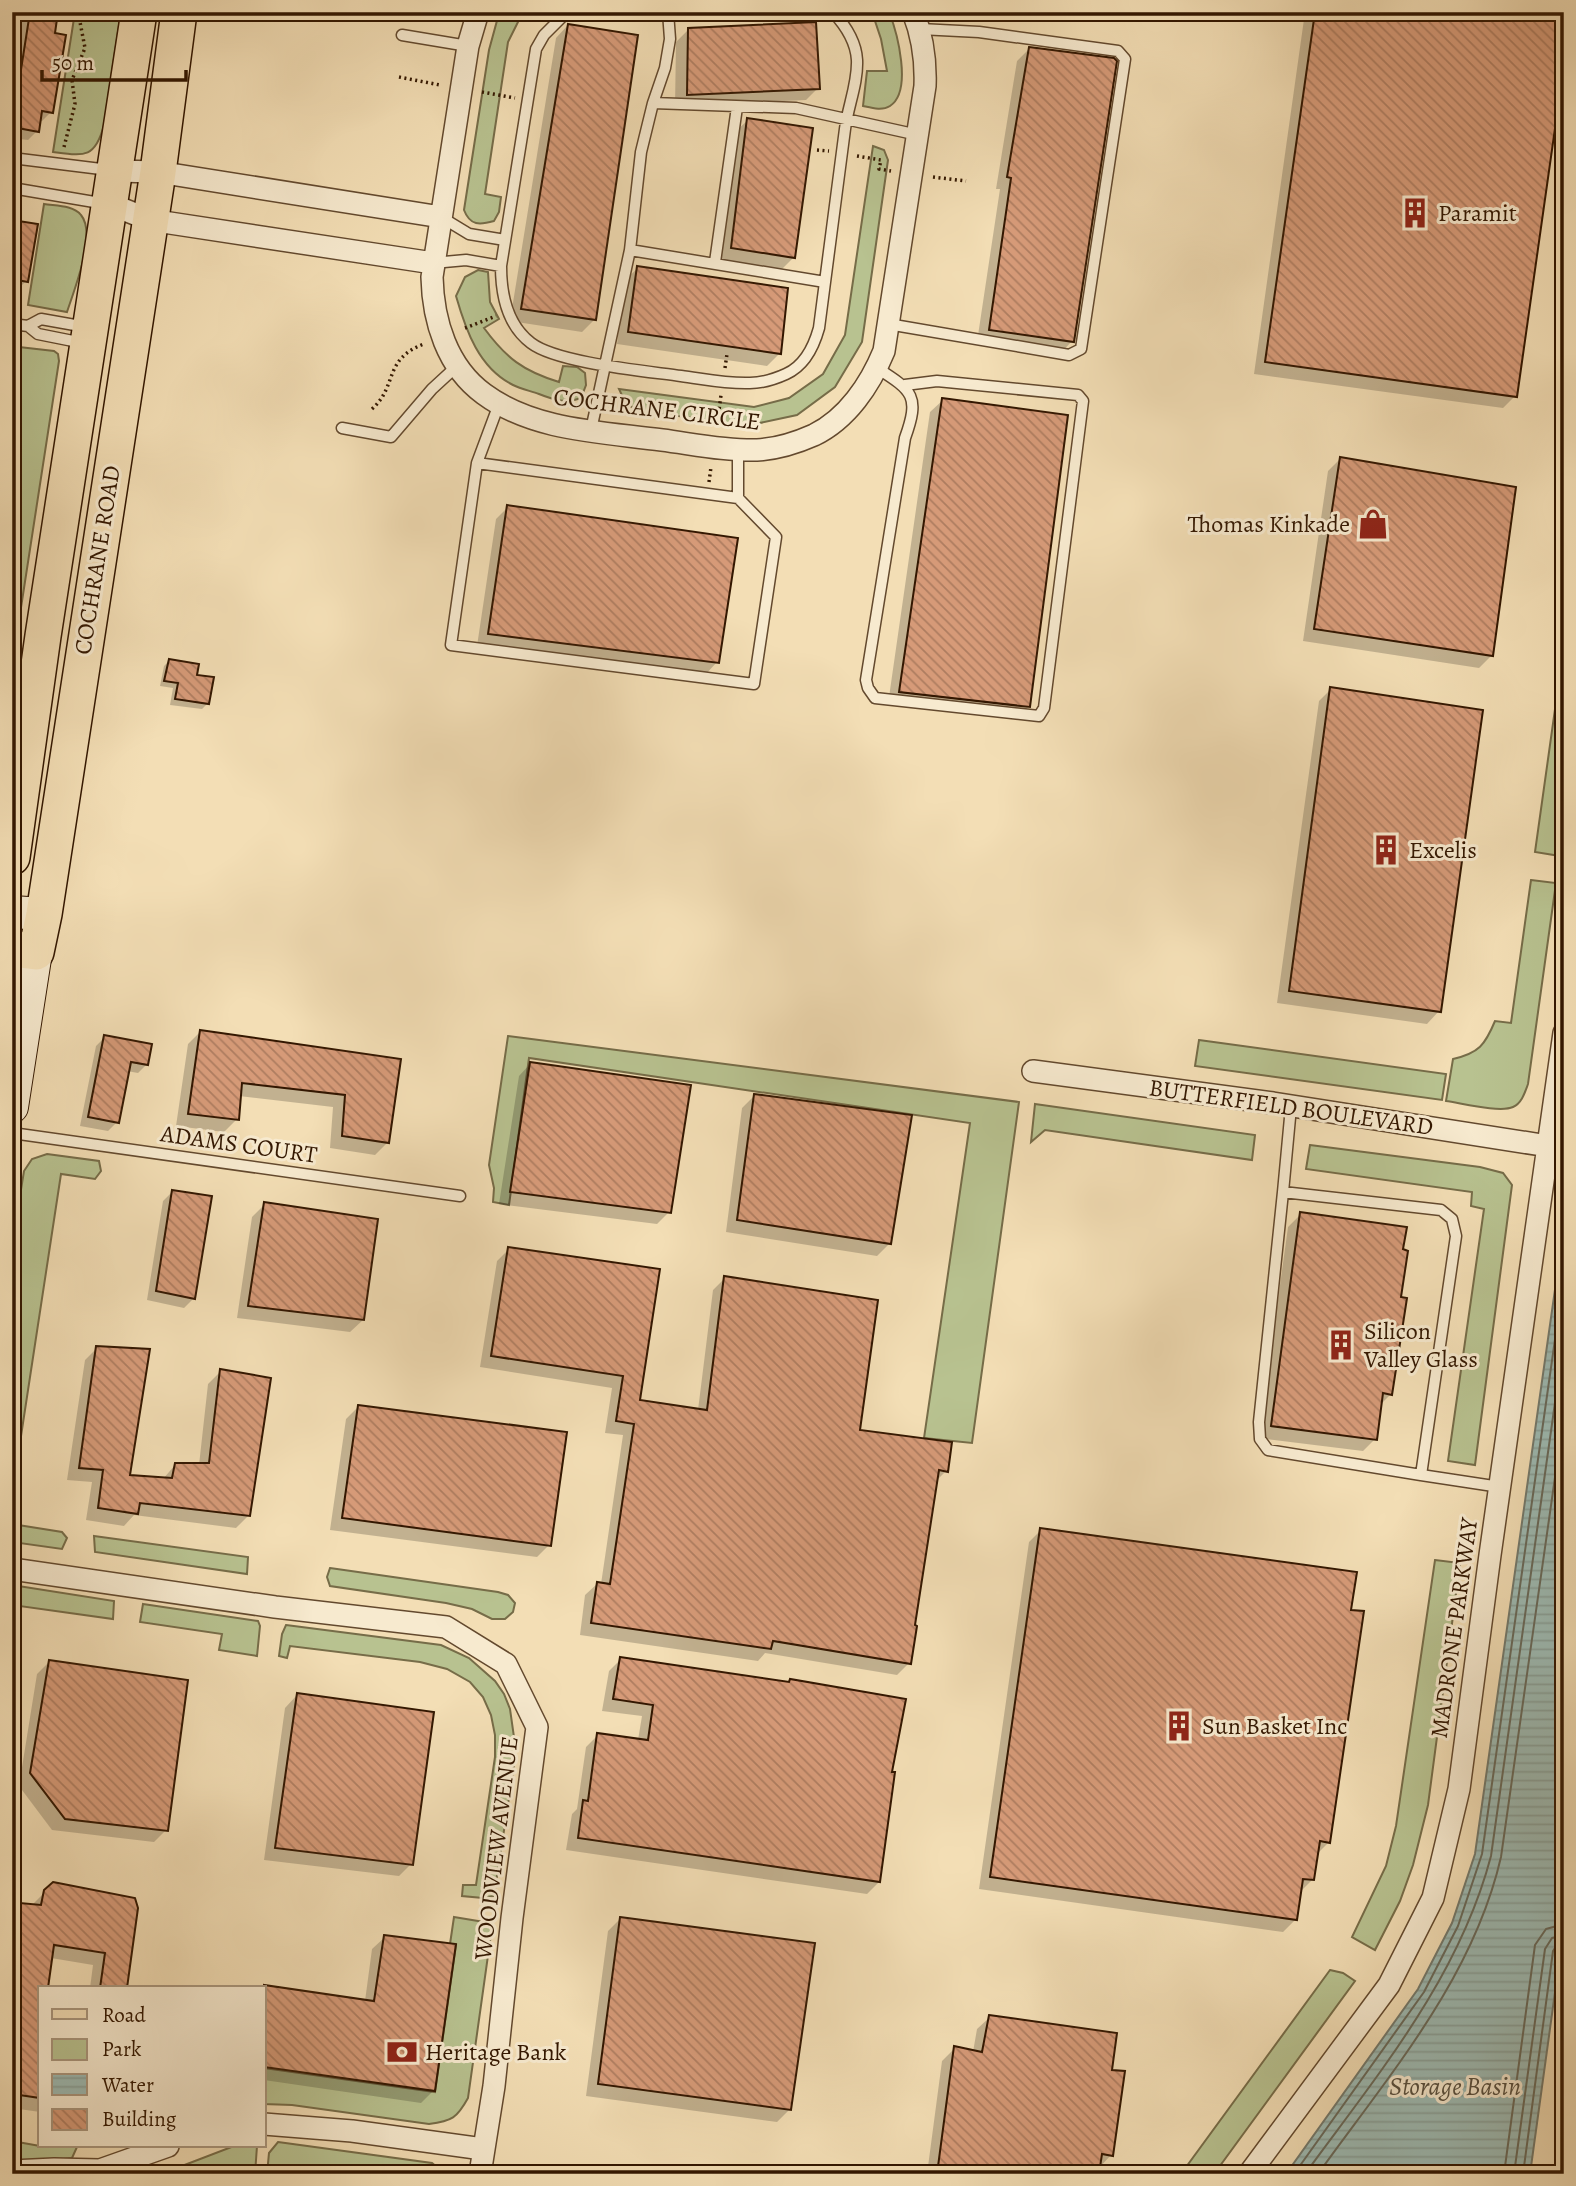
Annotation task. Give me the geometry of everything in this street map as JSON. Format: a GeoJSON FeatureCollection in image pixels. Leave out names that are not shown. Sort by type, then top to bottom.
{"type":"FeatureCollection","features":[{"type":"Feature","properties":{"kind":"main road","name":"COCHRANE ROAD"},"geometry":{"type":"LineString","coordinates":[[12,857],[43,636],[139,12]]}},
{"type":"Feature","properties":{"kind":"main road","name":"COCHRANE ROAD"},"geometry":{"type":"LineString","coordinates":[[12,1107],[28,913],[150,220],[180,12]]}},
{"type":"Feature","properties":{"kind":"street","name":"COCHRANE CIRCLE"},"geometry":{"type":"LineString","coordinates":[[478,12],[468,46],[433,263],[432,304],[457,366],[475,387],[520,415],[591,430],[738,450],[781,447],[814,435],[832,424],[864,390],[877,368],[884,351],[918,135],[925,69],[917,21]]}},
{"type":"Feature","properties":{"kind":"street"},"geometry":{"type":"LineString","coordinates":[[433,263],[150,220],[113,188],[158,172],[441,217]]}},
{"type":"Feature","properties":{"kind":"street","name":"MADRONE PARKWAY"},"geometry":{"type":"LineString","coordinates":[[1249,2174],[1389,1985],[1433,1898],[1459,1789],[1564,1033]]}},
{"type":"Feature","properties":{"kind":"street","name":"BUTTERFIELD BOULEVARD"},"geometry":{"type":"LineString","coordinates":[[1033,1072],[1548,1146]]}},
{"type":"Feature","properties":{"kind":"street","name":"WOODVIEW AVENUE"},"geometry":{"type":"LineString","coordinates":[[12,1569],[275,1607],[446,1627],[506,1664],[537,1727],[494,2086],[480,2174]]}},
{"type":"Feature","properties":{"kind":"street"},"geometry":{"type":"LineString","coordinates":[[266,2124],[484,2149]]}},
{"type":"Feature","properties":{"kind":"street"},"geometry":{"type":"LineString","coordinates":[[12,2171],[54,2169],[98,2172],[163,2148]]}},
{"type":"Feature","properties":{"kind":"lane"},"geometry":{"type":"LineString","coordinates":[[566,12],[544,35],[536,49],[501,267],[501,292],[509,314],[532,344],[555,353],[605,366],[735,383],[752,383],[789,373],[814,345],[819,328],[846,120],[857,58],[844,25],[833,12]]}},
{"type":"Feature","properties":{"kind":"lane"},"geometry":{"type":"LineString","coordinates":[[591,430],[630,250],[641,152],[667,58],[670,39],[668,12]]}},
{"type":"Feature","properties":{"kind":"lane"},"geometry":{"type":"LineString","coordinates":[[888,324],[1069,355],[1081,349],[1125,59],[1118,51],[917,21]]}},
{"type":"Feature","properties":{"kind":"lane"},"geometry":{"type":"LineString","coordinates":[[402,35],[468,46]]}},
{"type":"Feature","properties":{"kind":"lane"},"geometry":{"type":"LineString","coordinates":[[653,103],[796,108],[918,135]]}},
{"type":"Feature","properties":{"kind":"lane"},"geometry":{"type":"LineString","coordinates":[[715,262],[737,107]]}},
{"type":"Feature","properties":{"kind":"lane"},"geometry":{"type":"LineString","coordinates":[[12,158],[113,188]]}},
{"type":"Feature","properties":{"kind":"lane"},"geometry":{"type":"LineString","coordinates":[[12,188],[113,188]]}},
{"type":"Feature","properties":{"kind":"lane"},"geometry":{"type":"LineString","coordinates":[[441,217],[469,234],[505,240]]}},
{"type":"Feature","properties":{"kind":"lane"},"geometry":{"type":"LineString","coordinates":[[630,250],[825,282]]}},
{"type":"Feature","properties":{"kind":"lane"},"geometry":{"type":"LineString","coordinates":[[433,263],[466,260],[501,267]]}},
{"type":"Feature","properties":{"kind":"lane"},"geometry":{"type":"LineString","coordinates":[[28,326],[41,319],[90,336]]}},
{"type":"Feature","properties":{"kind":"lane"},"geometry":{"type":"LineString","coordinates":[[12,324],[28,326],[38,334],[90,336]]}},
{"type":"Feature","properties":{"kind":"lane"},"geometry":{"type":"LineString","coordinates":[[342,428],[391,437],[432,388],[457,366]]}},
{"type":"Feature","properties":{"kind":"lane"},"geometry":{"type":"LineString","coordinates":[[877,368],[905,385],[915,412],[905,438],[866,680],[868,688],[875,698],[1039,716],[1044,708],[1083,401],[1078,395],[937,381],[905,385]]}},
{"type":"Feature","properties":{"kind":"lane"},"geometry":{"type":"LineString","coordinates":[[477,463],[738,498],[776,537],[754,684],[451,645],[477,463],[499,404]]}},
{"type":"Feature","properties":{"kind":"lane"},"geometry":{"type":"LineString","coordinates":[[738,450],[738,498]]}},
{"type":"Feature","properties":{"kind":"lane"},"geometry":{"type":"LineString","coordinates":[[1291,1107],[1259,1422],[1261,1439],[1268,1450],[1500,1487]]}},
{"type":"Feature","properties":{"kind":"lane","name":"ADAMS COURT"},"geometry":{"type":"LineString","coordinates":[[12,1133],[460,1196]]}},
{"type":"Feature","properties":{"kind":"lane"},"geometry":{"type":"LineString","coordinates":[[1283,1192],[1441,1210],[1452,1219],[1456,1236],[1421,1475]]}},
{"type":"Feature","properties":{"kind":"path"},"geometry":{"type":"LineString","coordinates":[[64,147],[75,104],[72,80],[85,48],[81,12]]}},
{"type":"Feature","properties":{"kind":"path"},"geometry":{"type":"LineString","coordinates":[[399,78],[440,85]]}},
{"type":"Feature","properties":{"kind":"path"},"geometry":{"type":"LineString","coordinates":[[482,92],[503,95]]}},
{"type":"Feature","properties":{"kind":"path"},"geometry":{"type":"LineString","coordinates":[[858,156],[881,160],[879,169],[891,171]]}},
{"type":"Feature","properties":{"kind":"path"},"geometry":{"type":"LineString","coordinates":[[933,177],[966,181]]}},
{"type":"Feature","properties":{"kind":"path"},"geometry":{"type":"LineString","coordinates":[[465,328],[498,315]]}},
{"type":"Feature","properties":{"kind":"path"},"geometry":{"type":"LineString","coordinates":[[372,409],[381,398],[396,363],[403,354],[424,344]]}},
{"type":"Feature","properties":{"kind":"path"},"geometry":{"type":"LineString","coordinates":[[725,368],[727,354]]}},
{"type":"Feature","properties":{"kind":"path"},"geometry":{"type":"LineString","coordinates":[[718,425],[722,390]]}},
{"type":"Feature","properties":{"kind":"path"},"geometry":{"type":"LineString","coordinates":[[709,484],[711,467]]}},
{"type":"Feature","properties":{"kind":"green space"},"geometry":{"type":"Polygon","coordinates":[[[75,12],[121,12],[104,125],[97,144],[87,153],[80,154],[53,152],[75,12]]]}},
{"type":"Feature","properties":{"kind":"green space"},"geometry":{"type":"Polygon","coordinates":[[[502,12],[523,12],[508,42],[485,194],[501,197],[499,212],[494,221],[480,223],[472,222],[464,210],[489,50],[498,17],[502,12]]]}},
{"type":"Feature","properties":{"kind":"green space"},"geometry":{"type":"Polygon","coordinates":[[[872,12],[889,12],[896,33],[902,75],[897,98],[890,106],[877,109],[863,106],[867,71],[887,71],[872,12]]]}},
{"type":"Feature","properties":{"kind":"green space"},"geometry":{"type":"Polygon","coordinates":[[[873,146],[884,150],[888,160],[862,342],[835,387],[797,415],[746,426],[638,410],[626,404],[619,389],[754,407],[789,398],[823,374],[845,335],[873,146]]]}},
{"type":"Feature","properties":{"kind":"green space"},"geometry":{"type":"Polygon","coordinates":[[[44,204],[73,209],[81,215],[85,224],[87,235],[83,262],[67,312],[28,305],[44,204]]]}},
{"type":"Feature","properties":{"kind":"green space"},"geometry":{"type":"Polygon","coordinates":[[[478,270],[488,272],[490,302],[499,319],[484,328],[492,338],[516,362],[546,378],[559,382],[563,366],[577,367],[585,373],[586,385],[581,398],[570,401],[550,398],[516,386],[491,369],[469,335],[456,296],[465,277],[478,270]]]}},
{"type":"Feature","properties":{"kind":"green space"},"geometry":{"type":"Polygon","coordinates":[[[19,347],[54,351],[58,354],[59,361],[12,666],[12,385],[19,347]]]}},
{"type":"Feature","properties":{"kind":"green space"},"geometry":{"type":"Polygon","coordinates":[[[1564,645],[1564,826],[1560,856],[1535,852],[1564,645]]]}},
{"type":"Feature","properties":{"kind":"green space"},"geometry":{"type":"Polygon","coordinates":[[[1531,880],[1556,883],[1526,1090],[1519,1103],[1507,1109],[1446,1101],[1453,1059],[1480,1047],[1495,1021],[1511,1023],[1531,880]]]}},
{"type":"Feature","properties":{"kind":"green space"},"geometry":{"type":"Polygon","coordinates":[[[508,1036],[1019,1102],[972,1443],[924,1438],[970,1123],[529,1058],[509,1205],[493,1202],[494,1188],[489,1165],[508,1036]]]}},
{"type":"Feature","properties":{"kind":"green space"},"geometry":{"type":"Polygon","coordinates":[[[1199,1040],[1446,1074],[1442,1100],[1195,1066],[1199,1040]]]}},
{"type":"Feature","properties":{"kind":"green space"},"geometry":{"type":"Polygon","coordinates":[[[1035,1104],[1255,1135],[1252,1160],[1045,1130],[1031,1142],[1035,1104]]]}},
{"type":"Feature","properties":{"kind":"green space"},"geometry":{"type":"Polygon","coordinates":[[[1310,1145],[1480,1167],[1503,1173],[1512,1185],[1475,1465],[1448,1461],[1484,1209],[1471,1206],[1472,1192],[1306,1169],[1310,1145]]]}},
{"type":"Feature","properties":{"kind":"green space"},"geometry":{"type":"Polygon","coordinates":[[[47,1154],[99,1161],[101,1171],[95,1179],[61,1174],[12,1495],[12,1245],[24,1171],[32,1159],[47,1154]]]}},
{"type":"Feature","properties":{"kind":"green space"},"geometry":{"type":"Polygon","coordinates":[[[12,1524],[62,1532],[67,1538],[62,1549],[12,1542],[12,1524]]]}},
{"type":"Feature","properties":{"kind":"green space"},"geometry":{"type":"Polygon","coordinates":[[[94,1536],[248,1557],[247,1574],[95,1552],[94,1536]]]}},
{"type":"Feature","properties":{"kind":"green space"},"geometry":{"type":"Polygon","coordinates":[[[1435,1560],[1460,1563],[1428,1805],[1413,1865],[1400,1901],[1375,1950],[1352,1937],[1386,1866],[1396,1826],[1435,1560]]]}},
{"type":"Feature","properties":{"kind":"green space"},"geometry":{"type":"Polygon","coordinates":[[[330,1568],[498,1592],[508,1595],[515,1603],[513,1612],[505,1619],[492,1619],[472,1609],[446,1603],[330,1586],[327,1577],[330,1568]]]}},
{"type":"Feature","properties":{"kind":"green space"},"geometry":{"type":"Polygon","coordinates":[[[12,1585],[114,1601],[113,1619],[12,1605],[12,1585]]]}},
{"type":"Feature","properties":{"kind":"green space"},"geometry":{"type":"Polygon","coordinates":[[[143,1604],[258,1621],[260,1626],[257,1656],[219,1650],[222,1634],[140,1622],[143,1604]]]}},
{"type":"Feature","properties":{"kind":"green space"},"geometry":{"type":"Polygon","coordinates":[[[286,1625],[441,1645],[469,1658],[495,1681],[510,1709],[514,1765],[494,1896],[462,1896],[463,1885],[476,1885],[495,1757],[491,1715],[483,1697],[470,1682],[447,1669],[420,1662],[290,1646],[287,1658],[279,1656],[286,1625]]]}},
{"type":"Feature","properties":{"kind":"green space"},"geometry":{"type":"Polygon","coordinates":[[[454,1917],[484,1922],[492,1927],[468,2098],[457,2114],[449,2120],[429,2124],[292,2105],[266,2104],[266,2068],[435,2092],[456,1945],[450,1944],[454,1917]]]}},
{"type":"Feature","properties":{"kind":"green space"},"geometry":{"type":"Polygon","coordinates":[[[1330,1970],[1343,1973],[1355,1981],[1214,2174],[1181,2174],[1330,1970]]]}},
{"type":"Feature","properties":{"kind":"green space"},"geometry":{"type":"Polygon","coordinates":[[[12,2141],[38,2146],[38,2148],[77,2148],[72,2158],[28,2163],[12,2160],[12,2141]]]}},
{"type":"Feature","properties":{"kind":"green space"},"geometry":{"type":"Polygon","coordinates":[[[278,2142],[432,2163],[445,2174],[267,2174],[269,2153],[278,2142]]]}},
{"type":"Feature","properties":{"kind":"green space"},"geometry":{"type":"Polygon","coordinates":[[[229,2148],[257,2148],[255,2174],[161,2174],[229,2148]]]}},
{"type":"Feature","properties":{"kind":"water","name":"Storage Basin"},"geometry":{"type":"Polygon","coordinates":[[[1564,1226],[1564,1927],[1530,2174],[1286,2174],[1418,1989],[1452,1923],[1475,1854],[1564,1226]]]}},
{"type":"Feature","properties":{"kind":"building"},"geometry":{"type":"Polygon","coordinates":[[[30,12],[58,12],[55,33],[66,35],[53,113],[42,111],[39,132],[12,127],[30,12]]]}},
{"type":"Feature","properties":{"kind":"building","name":"Paramit"},"geometry":{"type":"Polygon","coordinates":[[[1315,12],[1564,12],[1564,65],[1517,397],[1265,362],[1315,12]]]}},
{"type":"Feature","properties":{"kind":"building"},"geometry":{"type":"Polygon","coordinates":[[[816,22],[820,89],[687,95],[688,28],[816,22]]]}},
{"type":"Feature","properties":{"kind":"building"},"geometry":{"type":"Polygon","coordinates":[[[568,24],[638,35],[596,320],[521,309],[568,24]]]}},
{"type":"Feature","properties":{"kind":"building"},"geometry":{"type":"Polygon","coordinates":[[[1029,47],[1114,58],[1117,61],[1074,342],[989,330],[1011,178],[1007,177],[1029,47]]]}},
{"type":"Feature","properties":{"kind":"building"},"geometry":{"type":"Polygon","coordinates":[[[747,118],[813,128],[795,258],[731,248],[747,118]]]}},
{"type":"Feature","properties":{"kind":"building"},"geometry":{"type":"Polygon","coordinates":[[[12,220],[38,224],[28,282],[12,279],[12,220]]]}},
{"type":"Feature","properties":{"kind":"building"},"geometry":{"type":"Polygon","coordinates":[[[637,266],[788,288],[781,354],[628,332],[637,266]]]}},
{"type":"Feature","properties":{"kind":"building"},"geometry":{"type":"Polygon","coordinates":[[[942,398],[1068,415],[1030,707],[899,692],[942,398]]]}},
{"type":"Feature","properties":{"kind":"building"},"geometry":{"type":"Polygon","coordinates":[[[1340,457],[1516,487],[1493,656],[1314,629],[1340,457]]]}},
{"type":"Feature","properties":{"kind":"building"},"geometry":{"type":"Polygon","coordinates":[[[507,505],[738,538],[719,663],[488,634],[507,505]]]}},
{"type":"Feature","properties":{"kind":"building"},"geometry":{"type":"Polygon","coordinates":[[[169,659],[199,664],[197,675],[214,677],[209,704],[175,699],[178,683],[164,681],[169,659]]]}},
{"type":"Feature","properties":{"kind":"building","name":"Excelis"},"geometry":{"type":"Polygon","coordinates":[[[1330,687],[1483,710],[1441,1012],[1289,991],[1330,687]]]}},
{"type":"Feature","properties":{"kind":"building"},"geometry":{"type":"Polygon","coordinates":[[[200,1030],[401,1059],[389,1143],[342,1136],[345,1095],[242,1083],[239,1120],[188,1114],[200,1030]]]}},
{"type":"Feature","properties":{"kind":"building"},"geometry":{"type":"Polygon","coordinates":[[[104,1035],[152,1044],[148,1065],[131,1062],[119,1123],[88,1117],[104,1035]]]}},
{"type":"Feature","properties":{"kind":"building"},"geometry":{"type":"Polygon","coordinates":[[[530,1062],[691,1085],[671,1213],[510,1192],[530,1062]]]}},
{"type":"Feature","properties":{"kind":"building"},"geometry":{"type":"Polygon","coordinates":[[[754,1094],[912,1115],[891,1244],[737,1220],[754,1094]]]}},
{"type":"Feature","properties":{"kind":"building"},"geometry":{"type":"Polygon","coordinates":[[[172,1190],[212,1196],[195,1299],[156,1291],[172,1190]]]}},
{"type":"Feature","properties":{"kind":"building"},"geometry":{"type":"Polygon","coordinates":[[[264,1202],[378,1219],[364,1320],[248,1306],[264,1202]]]}},
{"type":"Feature","properties":{"kind":"building","name":"Silicon Valley Glass"},"geometry":{"type":"Polygon","coordinates":[[[1300,1212],[1407,1227],[1403,1249],[1408,1251],[1401,1297],[1407,1298],[1392,1395],[1383,1393],[1377,1440],[1271,1426],[1300,1212]]]}},
{"type":"Feature","properties":{"kind":"building"},"geometry":{"type":"Polygon","coordinates":[[[508,1247],[660,1269],[640,1400],[707,1410],[724,1276],[878,1300],[860,1430],[952,1442],[948,1472],[939,1470],[911,1664],[773,1641],[771,1649],[591,1623],[597,1582],[610,1584],[634,1424],[616,1421],[623,1376],[491,1356],[508,1247]]]}},
{"type":"Feature","properties":{"kind":"building"},"geometry":{"type":"Polygon","coordinates":[[[96,1346],[150,1349],[130,1475],[172,1478],[175,1463],[209,1463],[220,1369],[271,1378],[250,1516],[140,1503],[138,1514],[98,1508],[103,1470],[79,1468],[96,1346]]]}},
{"type":"Feature","properties":{"kind":"building"},"geometry":{"type":"Polygon","coordinates":[[[358,1405],[567,1432],[551,1546],[342,1518],[358,1405]]]}},
{"type":"Feature","properties":{"kind":"building","name":"Sun Basket Inc"},"geometry":{"type":"Polygon","coordinates":[[[1040,1528],[1357,1572],[1351,1610],[1364,1611],[1330,1843],[1320,1841],[1314,1880],[1303,1879],[1297,1920],[990,1877],[1040,1528]]]}},
{"type":"Feature","properties":{"kind":"building"},"geometry":{"type":"Polygon","coordinates":[[[620,1657],[789,1682],[790,1679],[906,1699],[892,1772],[895,1772],[880,1882],[578,1838],[583,1800],[588,1801],[597,1733],[648,1740],[653,1705],[613,1699],[620,1657]]]}},
{"type":"Feature","properties":{"kind":"building"},"geometry":{"type":"Polygon","coordinates":[[[49,1660],[188,1680],[168,1831],[65,1819],[30,1773],[49,1660]]]}},
{"type":"Feature","properties":{"kind":"building"},"geometry":{"type":"Polygon","coordinates":[[[297,1693],[434,1712],[413,1865],[275,1848],[297,1693]]]}},
{"type":"Feature","properties":{"kind":"building"},"geometry":{"type":"Polygon","coordinates":[[[53,1882],[135,1898],[138,1908],[127,1986],[100,1986],[105,1953],[54,1945],[48,1986],[38,1986],[38,2098],[12,2094],[12,1915],[20,1903],[41,1905],[44,1890],[53,1882]]]}},
{"type":"Feature","properties":{"kind":"building"},"geometry":{"type":"Polygon","coordinates":[[[620,1917],[815,1943],[791,2110],[598,2084],[620,1917]]]}},
{"type":"Feature","properties":{"kind":"building"},"geometry":{"type":"Polygon","coordinates":[[[384,1935],[456,1944],[435,2091],[266,2067],[264,1985],[374,2001],[384,1935]]]}},
{"type":"Feature","properties":{"kind":"building"},"geometry":{"type":"Polygon","coordinates":[[[989,2015],[1117,2033],[1112,2070],[1125,2071],[1113,2156],[1102,2154],[1099,2174],[937,2174],[954,2046],[982,2052],[989,2015]]]}},
{"type":"Feature","properties":{"kind":"place","name":"Paramit"},"geometry":{"type":"Point","coordinates":[1415,213]}},
{"type":"Feature","properties":{"kind":"place","name":"Thomas Kinkade"},"geometry":{"type":"Point","coordinates":[1373,524]}},
{"type":"Feature","properties":{"kind":"place","name":"Excelis"},"geometry":{"type":"Point","coordinates":[1386,850]}},
{"type":"Feature","properties":{"kind":"place","name":"Silicon Valley Glass"},"geometry":{"type":"Point","coordinates":[1341,1345]}},
{"type":"Feature","properties":{"kind":"place","name":"Sun Basket Inc"},"geometry":{"type":"Point","coordinates":[1179,1726]}},
{"type":"Feature","properties":{"kind":"place","name":"Heritage Bank"},"geometry":{"type":"Point","coordinates":[402,2052]}}]}
